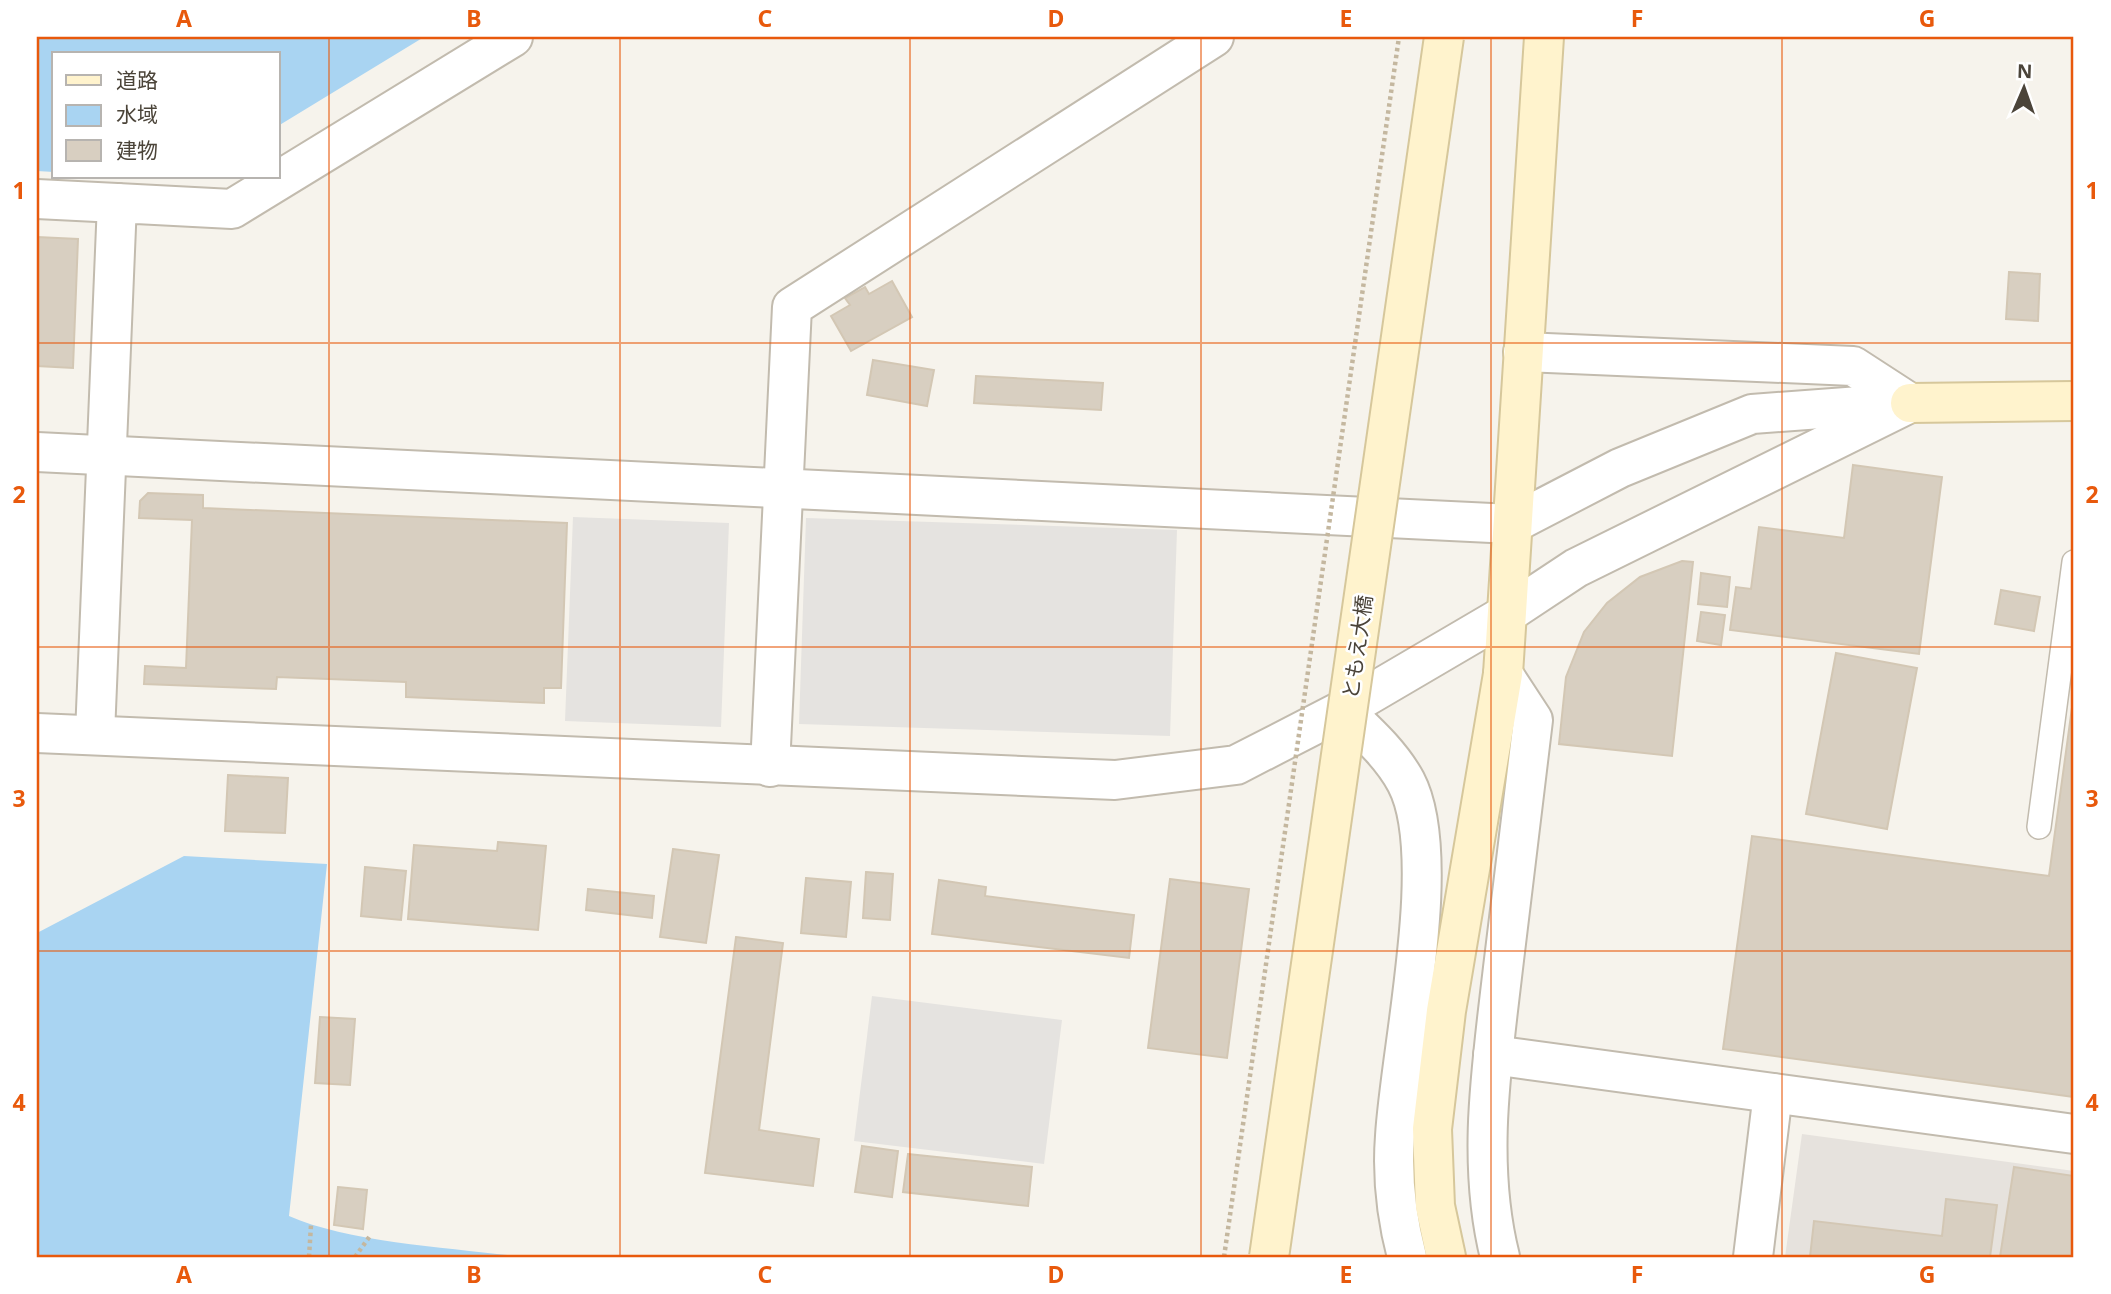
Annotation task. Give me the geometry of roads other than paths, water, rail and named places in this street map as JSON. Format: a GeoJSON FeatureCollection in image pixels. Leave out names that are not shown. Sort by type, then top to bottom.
{"type":"FeatureCollection","features":[{"type":"Feature","properties":{"kind":"street"},"geometry":{"type":"LineString","coordinates":[[37,200],[232,209],[513,37]]}},
{"type":"Feature","properties":{"kind":"street"},"geometry":{"type":"LineString","coordinates":[[770,767],[792,307],[1214,37]]}},
{"type":"Feature","properties":{"kind":"street","name":"ともえ大橋"},"geometry":{"type":"LineString","coordinates":[[1269,1257],[1444,37]]}},
{"type":"Feature","properties":{"kind":"street"},"geometry":{"type":"LineString","coordinates":[[1446,1257],[1435,1206],[1432,1129],[1447,1012],[1503,674],[1504,615],[1544,37]]}},
{"type":"Feature","properties":{"kind":"street"},"geometry":{"type":"LineString","coordinates":[[95,734],[117,202]]}},
{"type":"Feature","properties":{"kind":"street"},"geometry":{"type":"LineString","coordinates":[[1522,352],[1853,366],[1910,403]]}},
{"type":"Feature","properties":{"kind":"street"},"geometry":{"type":"LineString","coordinates":[[37,452],[1512,524],[1620,468],[1752,414],[1910,403],[2074,401]]}},
{"type":"Feature","properties":{"kind":"street"},"geometry":{"type":"LineString","coordinates":[[37,733],[1115,780],[1236,765],[1343,710],[1504,615],[1576,568],[1768,470],[1910,403]]}},
{"type":"Feature","properties":{"kind":"street"},"geometry":{"type":"LineString","coordinates":[[1500,1257],[1492,1225],[1486,1156],[1493,1055],[1534,720],[1503,674]]}},
{"type":"Feature","properties":{"kind":"street"},"geometry":{"type":"LineString","coordinates":[[1343,710],[1386,752],[1407,784],[1419,826],[1422,871],[1395,1138],[1399,1227],[1407,1257]]}},
{"type":"Feature","properties":{"kind":"street"},"geometry":{"type":"LineString","coordinates":[[1493,1055],[2074,1135]]}},
{"type":"Feature","properties":{"kind":"street"},"geometry":{"type":"LineString","coordinates":[[1753,1257],[1773,1093]]}},
{"type":"Feature","properties":{"kind":"lane"},"geometry":{"type":"LineString","coordinates":[[2039,827],[2074,562]]}},
{"type":"Feature","properties":{"kind":"water"},"geometry":{"type":"Polygon","coordinates":[[[37,37],[424,37],[280,125],[280,52],[52,52],[52,172],[37,171],[37,37]]]}},
{"type":"Feature","properties":{"kind":"water"},"geometry":{"type":"Polygon","coordinates":[[[184,856],[327,864],[289,1216],[342,1233],[523,1257],[37,1257],[37,933],[184,856]]]}}]}
